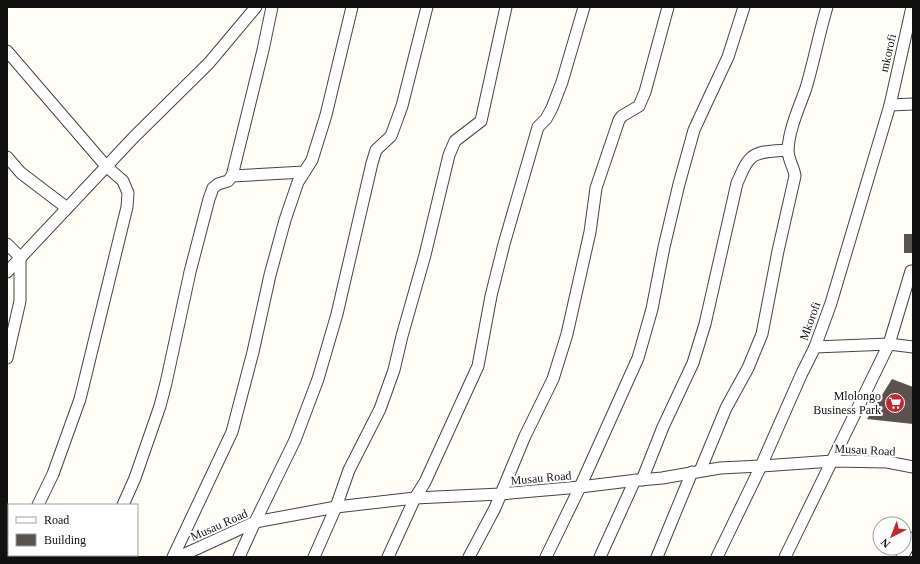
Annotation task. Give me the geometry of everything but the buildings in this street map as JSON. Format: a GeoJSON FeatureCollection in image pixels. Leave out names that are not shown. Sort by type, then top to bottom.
{"type":"FeatureCollection","features":[{"type":"Feature","properties":{"kind":"street"},"geometry":{"type":"LineString","coordinates":[[7,272],[134,137],[209,63],[256,7]]}},
{"type":"Feature","properties":{"kind":"street"},"geometry":{"type":"LineString","coordinates":[[123,504],[136,478],[160,406],[190,272],[209,199],[213,188],[218,184],[228,182],[232,176],[272,7]]}},
{"type":"Feature","properties":{"kind":"street"},"geometry":{"type":"LineString","coordinates":[[173,557],[232,432],[253,352],[270,275],[285,220],[298,182],[312,160],[326,115],[352,7]]}},
{"type":"Feature","properties":{"kind":"street"},"geometry":{"type":"LineString","coordinates":[[239,557],[295,440],[318,379],[337,314],[372,163],[376,150],[391,136],[402,106],[427,7]]}},
{"type":"Feature","properties":{"kind":"street"},"geometry":{"type":"LineString","coordinates":[[314,557],[336,507],[349,470],[380,408],[394,370],[425,255],[449,155],[455,141],[482,120],[506,7]]}},
{"type":"Feature","properties":{"kind":"street"},"geometry":{"type":"LineString","coordinates":[[388,557],[415,498],[425,482],[478,366],[491,296],[504,244],[538,127],[546,119],[552,108],[562,82],[584,7]]}},
{"type":"Feature","properties":{"kind":"street"},"geometry":{"type":"LineString","coordinates":[[469,557],[494,508],[525,436],[553,379],[567,334],[590,232],[596,188],[619,120],[622,116],[638,106],[645,92],[668,7]]}},
{"type":"Feature","properties":{"kind":"street"},"geometry":{"type":"LineString","coordinates":[[546,557],[580,487],[638,358],[652,309],[664,247],[694,130],[728,58],[744,7]]}},
{"type":"Feature","properties":{"kind":"street"},"geometry":{"type":"LineString","coordinates":[[657,557],[726,408],[748,368],[762,334],[778,251],[796,176],[789,159],[788,150],[792,130],[806,86],[827,7]]}},
{"type":"Feature","properties":{"kind":"street","name":"mkorofi"},"geometry":{"type":"LineString","coordinates":[[890,105],[912,7]]}},
{"type":"Feature","properties":{"kind":"street"},"geometry":{"type":"LineString","coordinates":[[7,51],[106,166],[123,182],[128,193],[127,207],[80,399],[53,474],[38,504]]}},
{"type":"Feature","properties":{"kind":"street"},"geometry":{"type":"LineString","coordinates":[[890,105],[913,104]]}},
{"type":"Feature","properties":{"kind":"street","name":"Mkorofi"},"geometry":{"type":"LineString","coordinates":[[717,557],[761,466],[815,347],[831,303],[890,105]]}},
{"type":"Feature","properties":{"kind":"street"},"geometry":{"type":"LineString","coordinates":[[600,557],[693,363],[705,324],[737,183],[743,169],[751,157],[763,152],[788,150]]}},
{"type":"Feature","properties":{"kind":"street"},"geometry":{"type":"LineString","coordinates":[[7,157],[21,173],[67,208]]}},
{"type":"Feature","properties":{"kind":"street"},"geometry":{"type":"LineString","coordinates":[[232,176],[304,172]]}},
{"type":"Feature","properties":{"kind":"street"},"geometry":{"type":"LineString","coordinates":[[7,244],[20,257],[20,301],[7,358]]}},
{"type":"Feature","properties":{"kind":"street"},"geometry":{"type":"LineString","coordinates":[[785,557],[889,344],[911,271]]}},
{"type":"Feature","properties":{"kind":"street"},"geometry":{"type":"LineString","coordinates":[[815,347],[889,344],[913,347]]}},
{"type":"Feature","properties":{"kind":"street","name":"Musau Road"},"geometry":{"type":"LineString","coordinates":[[180,557],[183,554],[255,522],[336,507],[415,498],[500,494],[580,487],[662,478],[720,468],[832,460],[887,462],[913,467]]}},
{"type":"Feature","properties":{"kind":"street"},"geometry":{"type":"LineString","coordinates":[[902,557],[913,538]]}},
{"type":"Feature","properties":{"kind":"place","name":"Mlolongo Business Park"},"geometry":{"type":"Point","coordinates":[895,403]}}]}
